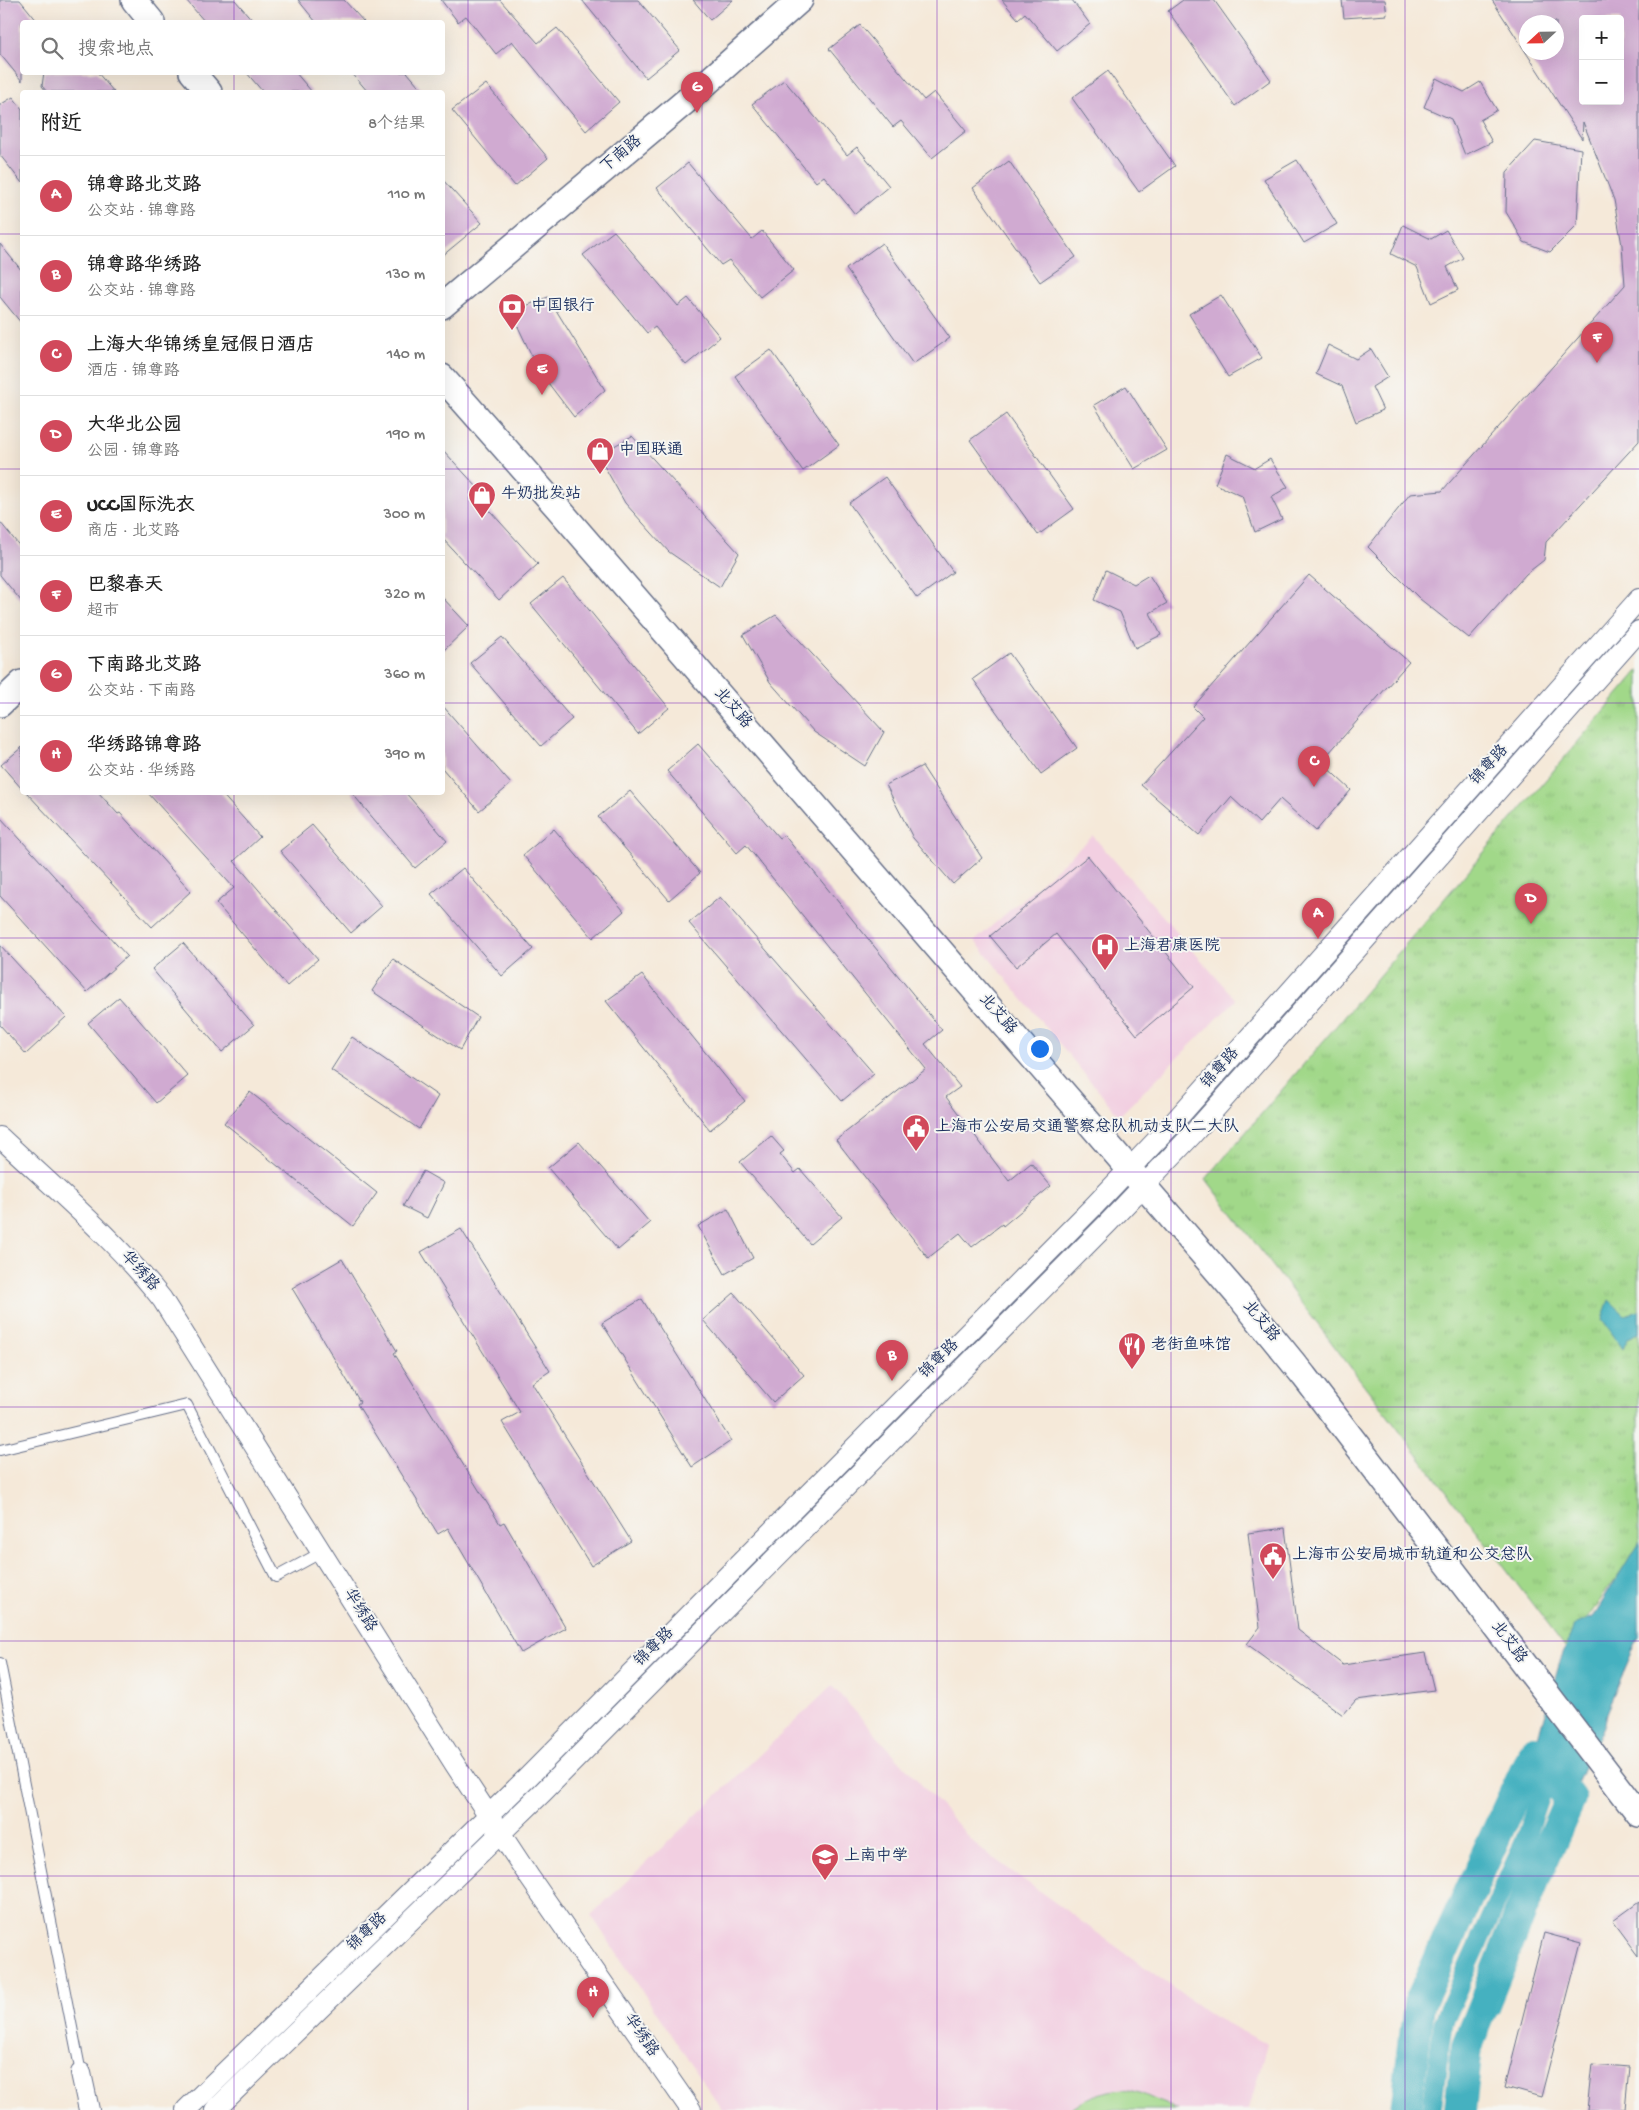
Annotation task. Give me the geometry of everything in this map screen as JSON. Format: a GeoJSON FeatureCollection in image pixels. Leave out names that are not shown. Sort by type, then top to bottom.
{"type":"FeatureCollection","features":[{"type":"Feature","properties":{"kind":"street"},"geometry":{"type":"LineString","coordinates":[[134,0],[150,20]]}},
{"type":"Feature","properties":{"kind":"street","name":"下南路"},"geometry":{"type":"LineString","coordinates":[[445,303],[686,101],[800,0]]}},
{"type":"Feature","properties":{"kind":"street"},"geometry":{"type":"LineString","coordinates":[[194,75],[206,90]]}},
{"type":"Feature","properties":{"kind":"street","name":"北艾路"},"geometry":{"type":"LineString","coordinates":[[445,379],[1238,1295],[1304,1376],[1639,1814]]}},
{"type":"Feature","properties":{"kind":"street","name":"锦尊路"},"geometry":{"type":"LineString","coordinates":[[215,2110],[500,1834],[1137,1177],[1174,1122],[1639,599]]}},
{"type":"Feature","properties":{"kind":"street","name":"锦尊路"},"geometry":{"type":"LineString","coordinates":[[186,2110],[489,1816],[1137,1177],[1191,1136],[1639,631]]}},
{"type":"Feature","properties":{"kind":"street"},"geometry":{"type":"LineString","coordinates":[[0,704],[20,685]]}},
{"type":"Feature","properties":{"kind":"street","name":"华绣路"},"geometry":{"type":"LineString","coordinates":[[0,1136],[142,1273],[162,1299],[500,1834],[690,2110]]}},
{"type":"Feature","properties":{"kind":"street"},"geometry":{"type":"LineString","coordinates":[[81,2073],[89,2110]]}},
{"type":"Feature","properties":{"kind":"lane"},"geometry":{"type":"LineString","coordinates":[[0,1450],[187,1405],[276,1577],[322,1552]]}},
{"type":"Feature","properties":{"kind":"lane"},"geometry":{"type":"LineString","coordinates":[[0,1663],[81,2073]]}},
{"type":"Feature","properties":{"kind":"shaded area","name":"上海君康医院"},"geometry":{"type":"Polygon","coordinates":[[[1093,836],[1236,1000],[1119,1116],[975,941],[1093,836]]]}},
{"type":"Feature","properties":{"kind":"shaded area","name":"上南中学"},"geometry":{"type":"Polygon","coordinates":[[[832,1686],[978,1847],[1214,2017],[1267,2044],[1249,2110],[722,2110],[591,1915],[832,1686]]]}},
{"type":"Feature","properties":{"kind":"green space"},"geometry":{"type":"Polygon","coordinates":[[[1639,670],[1639,1546],[1566,1648],[1206,1179],[1639,670]]]}},
{"type":"Feature","properties":{"kind":"green space"},"geometry":{"type":"Polygon","coordinates":[[[1124,2089],[1140,2093],[1178,2110],[1070,2110],[1095,2095],[1124,2089]]]}},
{"type":"Feature","properties":{"kind":"water"},"geometry":{"type":"Polygon","coordinates":[[[1609,1300],[1625,1315],[1639,1311],[1639,1333],[1628,1338],[1623,1349],[1602,1319],[1609,1300]]]}},
{"type":"Feature","properties":{"kind":"water"},"geometry":{"type":"Polygon","coordinates":[[[1639,1542],[1639,1636],[1606,1713],[1604,1724],[1570,1799],[1534,1751],[1559,1664],[1575,1625],[1593,1617],[1639,1542]]]}},
{"type":"Feature","properties":{"kind":"building"},"geometry":{"type":"Polygon","coordinates":[[[0,0],[20,0],[36,20],[20,20],[20,75],[22,75],[22,81],[0,54],[0,0]]]}},
{"type":"Feature","properties":{"kind":"building"},"geometry":{"type":"Polygon","coordinates":[[[186,0],[235,0],[252,20],[203,20],[186,0]]]}},
{"type":"Feature","properties":{"kind":"building"},"geometry":{"type":"Polygon","coordinates":[[[298,0],[344,0],[362,20],[314,20],[298,0]]]}},
{"type":"Feature","properties":{"kind":"building"},"geometry":{"type":"Polygon","coordinates":[[[441,0],[500,0],[538,43],[557,28],[619,102],[586,131],[512,41],[496,54],[466,16],[458,22],[441,0]]]}},
{"type":"Feature","properties":{"kind":"building"},"geometry":{"type":"Polygon","coordinates":[[[582,0],[638,0],[680,50],[646,78],[582,0]]]}},
{"type":"Feature","properties":{"kind":"building"},"geometry":{"type":"Polygon","coordinates":[[[693,0],[733,0],[710,20],[693,0]]]}},
{"type":"Feature","properties":{"kind":"building"},"geometry":{"type":"Polygon","coordinates":[[[1002,0],[1072,0],[1090,24],[1057,51],[1025,13],[1018,19],[1002,0]]]}},
{"type":"Feature","properties":{"kind":"building"},"geometry":{"type":"Polygon","coordinates":[[[1183,0],[1214,0],[1271,80],[1235,106],[1168,11],[1183,0]]]}},
{"type":"Feature","properties":{"kind":"building"},"geometry":{"type":"Polygon","coordinates":[[[1342,0],[1385,0],[1387,15],[1344,18],[1342,0]]]}},
{"type":"Feature","properties":{"kind":"building"},"geometry":{"type":"Polygon","coordinates":[[[1492,0],[1639,0],[1639,441],[1546,542],[1544,560],[1526,574],[1469,638],[1420,599],[1368,547],[1410,494],[1442,491],[1625,285],[1622,245],[1614,200],[1583,122],[1582,139],[1531,60],[1564,60],[1564,15],[1519,15],[1519,42],[1492,0]]]}},
{"type":"Feature","properties":{"kind":"building"},"geometry":{"type":"Polygon","coordinates":[[[860,25],[924,100],[934,92],[966,131],[932,158],[901,121],[893,127],[829,49],[860,25]]]}},
{"type":"Feature","properties":{"kind":"building"},"geometry":{"type":"Polygon","coordinates":[[[1108,71],[1175,166],[1139,192],[1072,98],[1108,71]]]}},
{"type":"Feature","properties":{"kind":"building"},"geometry":{"type":"Polygon","coordinates":[[[44,75],[100,75],[112,90],[45,90],[42,86],[44,75]]]}},
{"type":"Feature","properties":{"kind":"building"},"geometry":{"type":"Polygon","coordinates":[[[249,75],[298,75],[310,90],[261,90],[249,75]]]}},
{"type":"Feature","properties":{"kind":"building"},"geometry":{"type":"Polygon","coordinates":[[[354,75],[410,75],[422,90],[366,90],[354,75]]]}},
{"type":"Feature","properties":{"kind":"building"},"geometry":{"type":"Polygon","coordinates":[[[1436,78],[1464,92],[1480,82],[1497,110],[1480,120],[1492,142],[1465,155],[1451,119],[1424,107],[1436,78]]]}},
{"type":"Feature","properties":{"kind":"building"},"geometry":{"type":"Polygon","coordinates":[[[784,80],[847,155],[857,147],[889,186],[855,214],[824,176],[816,182],[752,104],[784,80]]]}},
{"type":"Feature","properties":{"kind":"building"},"geometry":{"type":"Polygon","coordinates":[[[486,84],[548,158],[515,186],[452,110],[486,84]]]}},
{"type":"Feature","properties":{"kind":"building"},"geometry":{"type":"Polygon","coordinates":[[[13,97],[20,106],[20,180],[0,155],[0,105],[13,97]]]}},
{"type":"Feature","properties":{"kind":"building"},"geometry":{"type":"Polygon","coordinates":[[[1535,141],[1581,149],[1577,225],[1550,252],[1524,242],[1506,212],[1507,172],[1535,141]]]}},
{"type":"Feature","properties":{"kind":"building"},"geometry":{"type":"Polygon","coordinates":[[[1297,160],[1337,224],[1304,243],[1264,179],[1297,160]]]}},
{"type":"Feature","properties":{"kind":"building"},"geometry":{"type":"Polygon","coordinates":[[[1009,161],[1076,257],[1040,282],[973,188],[1009,161]]]}},
{"type":"Feature","properties":{"kind":"building"},"geometry":{"type":"Polygon","coordinates":[[[688,163],[752,239],[762,231],[794,270],[760,297],[729,260],[721,265],[657,188],[688,163]]]}},
{"type":"Feature","properties":{"kind":"building"},"geometry":{"type":"Polygon","coordinates":[[[445,182],[482,223],[445,254],[445,182]]]}},
{"type":"Feature","properties":{"kind":"building"},"geometry":{"type":"Polygon","coordinates":[[[1403,225],[1431,239],[1446,230],[1463,258],[1447,267],[1458,290],[1431,303],[1417,267],[1391,254],[1403,225]]]}},
{"type":"Feature","properties":{"kind":"building"},"geometry":{"type":"Polygon","coordinates":[[[614,231],[678,306],[688,298],[720,337],[686,365],[655,327],[647,333],[583,255],[614,231]]]}},
{"type":"Feature","properties":{"kind":"building"},"geometry":{"type":"Polygon","coordinates":[[[882,243],[950,338],[913,364],[846,269],[882,243]]]}},
{"type":"Feature","properties":{"kind":"building"},"geometry":{"type":"Polygon","coordinates":[[[0,244],[20,269],[20,322],[0,297],[0,244]]]}},
{"type":"Feature","properties":{"kind":"building"},"geometry":{"type":"Polygon","coordinates":[[[1221,295],[1262,358],[1228,377],[1189,314],[1221,295]]]}},
{"type":"Feature","properties":{"kind":"building"},"geometry":{"type":"Polygon","coordinates":[[[548,297],[605,390],[574,417],[539,371],[511,312],[548,297]]]}},
{"type":"Feature","properties":{"kind":"building"},"geometry":{"type":"Polygon","coordinates":[[[1328,345],[1356,359],[1371,349],[1388,377],[1372,387],[1383,410],[1356,422],[1342,386],[1316,374],[1328,345]]]}},
{"type":"Feature","properties":{"kind":"building"},"geometry":{"type":"Polygon","coordinates":[[[771,350],[839,445],[803,471],[735,376],[771,350]]]}},
{"type":"Feature","properties":{"kind":"building"},"geometry":{"type":"Polygon","coordinates":[[[1126,386],[1167,450],[1134,469],[1094,405],[1126,386]]]}},
{"type":"Feature","properties":{"kind":"building"},"geometry":{"type":"Polygon","coordinates":[[[1006,414],[1074,509],[1038,535],[970,440],[1006,414]]]}},
{"type":"Feature","properties":{"kind":"building"},"geometry":{"type":"Polygon","coordinates":[[[632,436],[739,553],[720,587],[669,552],[625,503],[598,455],[632,436]]]}},
{"type":"Feature","properties":{"kind":"building"},"geometry":{"type":"Polygon","coordinates":[[[445,452],[477,487],[472,491],[538,564],[499,600],[445,541],[445,452]]]}},
{"type":"Feature","properties":{"kind":"building"},"geometry":{"type":"Polygon","coordinates":[[[1227,454],[1255,468],[1270,459],[1288,487],[1271,497],[1282,519],[1255,532],[1242,496],[1215,484],[1227,454]]]}},
{"type":"Feature","properties":{"kind":"building"},"geometry":{"type":"Polygon","coordinates":[[[885,477],[953,572],[917,598],[849,503],[885,477]]]}},
{"type":"Feature","properties":{"kind":"building"},"geometry":{"type":"Polygon","coordinates":[[[0,522],[20,547],[20,600],[0,575],[0,522]]]}},
{"type":"Feature","properties":{"kind":"building"},"geometry":{"type":"Polygon","coordinates":[[[1106,570],[1134,584],[1149,575],[1167,603],[1150,613],[1161,635],[1135,648],[1120,612],[1094,600],[1106,570]]]}},
{"type":"Feature","properties":{"kind":"building"},"geometry":{"type":"Polygon","coordinates":[[[1309,575],[1409,662],[1321,762],[1351,790],[1316,831],[1280,799],[1259,823],[1231,797],[1199,835],[1141,785],[1203,717],[1193,707],[1309,575]]]}},
{"type":"Feature","properties":{"kind":"building"},"geometry":{"type":"Polygon","coordinates":[[[563,578],[669,708],[638,734],[531,604],[563,578]]]}},
{"type":"Feature","properties":{"kind":"building"},"geometry":{"type":"Polygon","coordinates":[[[445,600],[469,626],[445,649],[445,600]]]}},
{"type":"Feature","properties":{"kind":"building"},"geometry":{"type":"Polygon","coordinates":[[[776,615],[884,732],[865,766],[814,732],[770,682],[743,635],[776,615]]]}},
{"type":"Feature","properties":{"kind":"building"},"geometry":{"type":"Polygon","coordinates":[[[502,637],[572,719],[541,746],[470,663],[502,637]]]}},
{"type":"Feature","properties":{"kind":"building"},"geometry":{"type":"Polygon","coordinates":[[[1009,653],[1077,748],[1041,774],[973,679],[1009,653]]]}},
{"type":"Feature","properties":{"kind":"building"},"geometry":{"type":"Polygon","coordinates":[[[445,708],[511,784],[479,811],[445,771],[445,708]]]}},
{"type":"Feature","properties":{"kind":"building"},"geometry":{"type":"Polygon","coordinates":[[[698,744],[779,838],[784,835],[942,1030],[925,1044],[960,1087],[946,1097],[1009,1181],[1031,1163],[1051,1186],[1003,1226],[1002,1224],[972,1247],[960,1233],[928,1258],[836,1140],[926,1069],[746,845],[737,853],[667,771],[698,744]]]}},
{"type":"Feature","properties":{"kind":"building"},"geometry":{"type":"Polygon","coordinates":[[[20,749],[20,787],[1,765],[20,749]]]}},
{"type":"Feature","properties":{"kind":"building"},"geometry":{"type":"Polygon","coordinates":[[[922,766],[982,858],[953,884],[913,838],[886,785],[922,766]]]}},
{"type":"Feature","properties":{"kind":"building"},"geometry":{"type":"Polygon","coordinates":[[[630,791],[700,873],[669,900],[598,817],[630,791]]]}},
{"type":"Feature","properties":{"kind":"building"},"geometry":{"type":"Polygon","coordinates":[[[29,795],[101,795],[118,814],[120,813],[191,891],[152,927],[29,795]]]}},
{"type":"Feature","properties":{"kind":"building"},"geometry":{"type":"Polygon","coordinates":[[[150,795],[223,795],[260,837],[234,861],[318,959],[287,986],[216,903],[234,888],[150,795]]]}},
{"type":"Feature","properties":{"kind":"building"},"geometry":{"type":"Polygon","coordinates":[[[354,795],[408,795],[447,841],[415,868],[354,795]]]}},
{"type":"Feature","properties":{"kind":"building"},"geometry":{"type":"Polygon","coordinates":[[[0,817],[127,956],[87,992],[0,896],[0,817]]]}},
{"type":"Feature","properties":{"kind":"building"},"geometry":{"type":"Polygon","coordinates":[[[312,825],[382,906],[351,933],[280,851],[312,825]]]}},
{"type":"Feature","properties":{"kind":"building"},"geometry":{"type":"Polygon","coordinates":[[[554,829],[624,911],[593,938],[523,855],[554,829]]]}},
{"type":"Feature","properties":{"kind":"building"},"geometry":{"type":"Polygon","coordinates":[[[1088,856],[1194,987],[1137,1035],[1056,934],[1016,967],[990,936],[1088,856]]]}},
{"type":"Feature","properties":{"kind":"building"},"geometry":{"type":"Polygon","coordinates":[[[463,868],[533,949],[502,976],[431,894],[463,868]]]}},
{"type":"Feature","properties":{"kind":"building"},"geometry":{"type":"Polygon","coordinates":[[[720,897],[874,1074],[842,1101],[689,923],[720,897]]]}},
{"type":"Feature","properties":{"kind":"building"},"geometry":{"type":"Polygon","coordinates":[[[183,943],[254,1025],[222,1052],[152,969],[183,943]]]}},
{"type":"Feature","properties":{"kind":"building"},"geometry":{"type":"Polygon","coordinates":[[[0,945],[66,1017],[26,1054],[0,1025],[0,945]]]}},
{"type":"Feature","properties":{"kind":"building"},"geometry":{"type":"Polygon","coordinates":[[[393,959],[478,1017],[460,1050],[372,991],[393,959]]]}},
{"type":"Feature","properties":{"kind":"building"},"geometry":{"type":"Polygon","coordinates":[[[642,975],[745,1101],[710,1130],[606,1001],[642,975]]]}},
{"type":"Feature","properties":{"kind":"building"},"geometry":{"type":"Polygon","coordinates":[[[119,997],[188,1076],[156,1103],[88,1023],[119,997]]]}},
{"type":"Feature","properties":{"kind":"building"},"geometry":{"type":"Polygon","coordinates":[[[352,1037],[438,1096],[419,1129],[331,1070],[352,1037]]]}},
{"type":"Feature","properties":{"kind":"building"},"geometry":{"type":"Polygon","coordinates":[[[250,1092],[377,1193],[353,1226],[224,1123],[250,1092]]]}},
{"type":"Feature","properties":{"kind":"building"},"geometry":{"type":"Polygon","coordinates":[[[771,1136],[784,1151],[780,1154],[795,1173],[800,1169],[842,1217],[810,1244],[740,1162],[771,1136]]]}},
{"type":"Feature","properties":{"kind":"building"},"geometry":{"type":"Polygon","coordinates":[[[579,1142],[650,1223],[618,1250],[548,1168],[579,1142]]]}},
{"type":"Feature","properties":{"kind":"building"},"geometry":{"type":"Polygon","coordinates":[[[423,1171],[444,1183],[427,1218],[403,1206],[423,1171]]]}},
{"type":"Feature","properties":{"kind":"building"},"geometry":{"type":"Polygon","coordinates":[[[728,1209],[753,1258],[725,1274],[698,1226],[728,1209]]]}},
{"type":"Feature","properties":{"kind":"building"},"geometry":{"type":"Polygon","coordinates":[[[461,1229],[550,1371],[532,1383],[631,1541],[591,1566],[502,1422],[520,1412],[421,1252],[461,1229]]]}},
{"type":"Feature","properties":{"kind":"building"},"geometry":{"type":"Polygon","coordinates":[[[342,1259],[397,1351],[394,1353],[500,1524],[504,1522],[566,1628],[521,1653],[448,1528],[438,1534],[357,1404],[360,1402],[292,1288],[342,1259]]]}},
{"type":"Feature","properties":{"kind":"building"},"geometry":{"type":"Polygon","coordinates":[[[734,1293],[804,1375],[773,1402],[703,1320],[734,1293]]]}},
{"type":"Feature","properties":{"kind":"building"},"geometry":{"type":"Polygon","coordinates":[[[642,1299],[731,1441],[692,1467],[602,1323],[642,1299]]]}},
{"type":"Feature","properties":{"kind":"building","name":"上海市公安局城市轨道和公交总队"},"geometry":{"type":"Polygon","coordinates":[[[1285,1528],[1298,1630],[1343,1665],[1425,1653],[1434,1690],[1356,1700],[1343,1715],[1247,1644],[1260,1627],[1248,1533],[1285,1528]]]}},
{"type":"Feature","properties":{"kind":"building"},"geometry":{"type":"Polygon","coordinates":[[[1639,1902],[1639,1956],[1613,1921],[1639,1902]]]}},
{"type":"Feature","properties":{"kind":"building"},"geometry":{"type":"Polygon","coordinates":[[[1544,1933],[1581,1943],[1541,2097],[1505,2087],[1544,1933]]]}},
{"type":"Feature","properties":{"kind":"building"},"geometry":{"type":"Polygon","coordinates":[[[1592,2064],[1629,2067],[1625,2110],[1587,2110],[1592,2064]]]}},
{"type":"Feature","properties":{"kind":"waterway"},"geometry":{"type":"LineString","coordinates":[[1432,2110],[1443,2022],[1524,1842],[1556,1747]]}},
{"type":"Feature","properties":{"kind":"waterway"},"geometry":{"type":"LineString","coordinates":[[1406,2110],[1419,2004],[1534,1751],[1570,1799],[1536,1875],[1467,2046],[1460,2110]]}},
{"type":"Feature","properties":{"kind":"place","name":"下南路北艾路"},"geometry":{"type":"Point","coordinates":[697,113]}},
{"type":"Feature","properties":{"kind":"place","name":"中国银行"},"geometry":{"type":"Point","coordinates":[512,331]}},
{"type":"Feature","properties":{"kind":"place","name":"巴黎春天"},"geometry":{"type":"Point","coordinates":[1597,363]}},
{"type":"Feature","properties":{"kind":"place","name":"UCC国际洗衣"},"geometry":{"type":"Point","coordinates":[542,395]}},
{"type":"Feature","properties":{"kind":"place","name":"中国联通"},"geometry":{"type":"Point","coordinates":[600,475]}},
{"type":"Feature","properties":{"kind":"place","name":"牛奶批发站"},"geometry":{"type":"Point","coordinates":[482,519]}},
{"type":"Feature","properties":{"kind":"place","name":"上海大华锦绣皇冠假日酒店"},"geometry":{"type":"Point","coordinates":[1314,787]}},
{"type":"Feature","properties":{"kind":"place","name":"大华北公园"},"geometry":{"type":"Point","coordinates":[1531,924]}},
{"type":"Feature","properties":{"kind":"place","name":"锦尊路北艾路"},"geometry":{"type":"Point","coordinates":[1318,939]}},
{"type":"Feature","properties":{"kind":"place","name":"上海君康医院"},"geometry":{"type":"Point","coordinates":[1105,971]}},
{"type":"Feature","properties":{"kind":"place","name":"上海市公安局交通警察总队机动支队二大队"},"geometry":{"type":"Point","coordinates":[916,1152]}},
{"type":"Feature","properties":{"kind":"place","name":"老街鱼味馆"},"geometry":{"type":"Point","coordinates":[1132,1370]}},
{"type":"Feature","properties":{"kind":"place","name":"锦尊路华绣路"},"geometry":{"type":"Point","coordinates":[892,1381]}},
{"type":"Feature","properties":{"kind":"place","name":"上海市公安局城市轨道和公交总队"},"geometry":{"type":"Point","coordinates":[1273,1580]}},
{"type":"Feature","properties":{"kind":"place","name":"上南中学"},"geometry":{"type":"Point","coordinates":[825,1881]}},
{"type":"Feature","properties":{"kind":"place","name":"华绣路锦尊路"},"geometry":{"type":"Point","coordinates":[593,2018]}}]}
